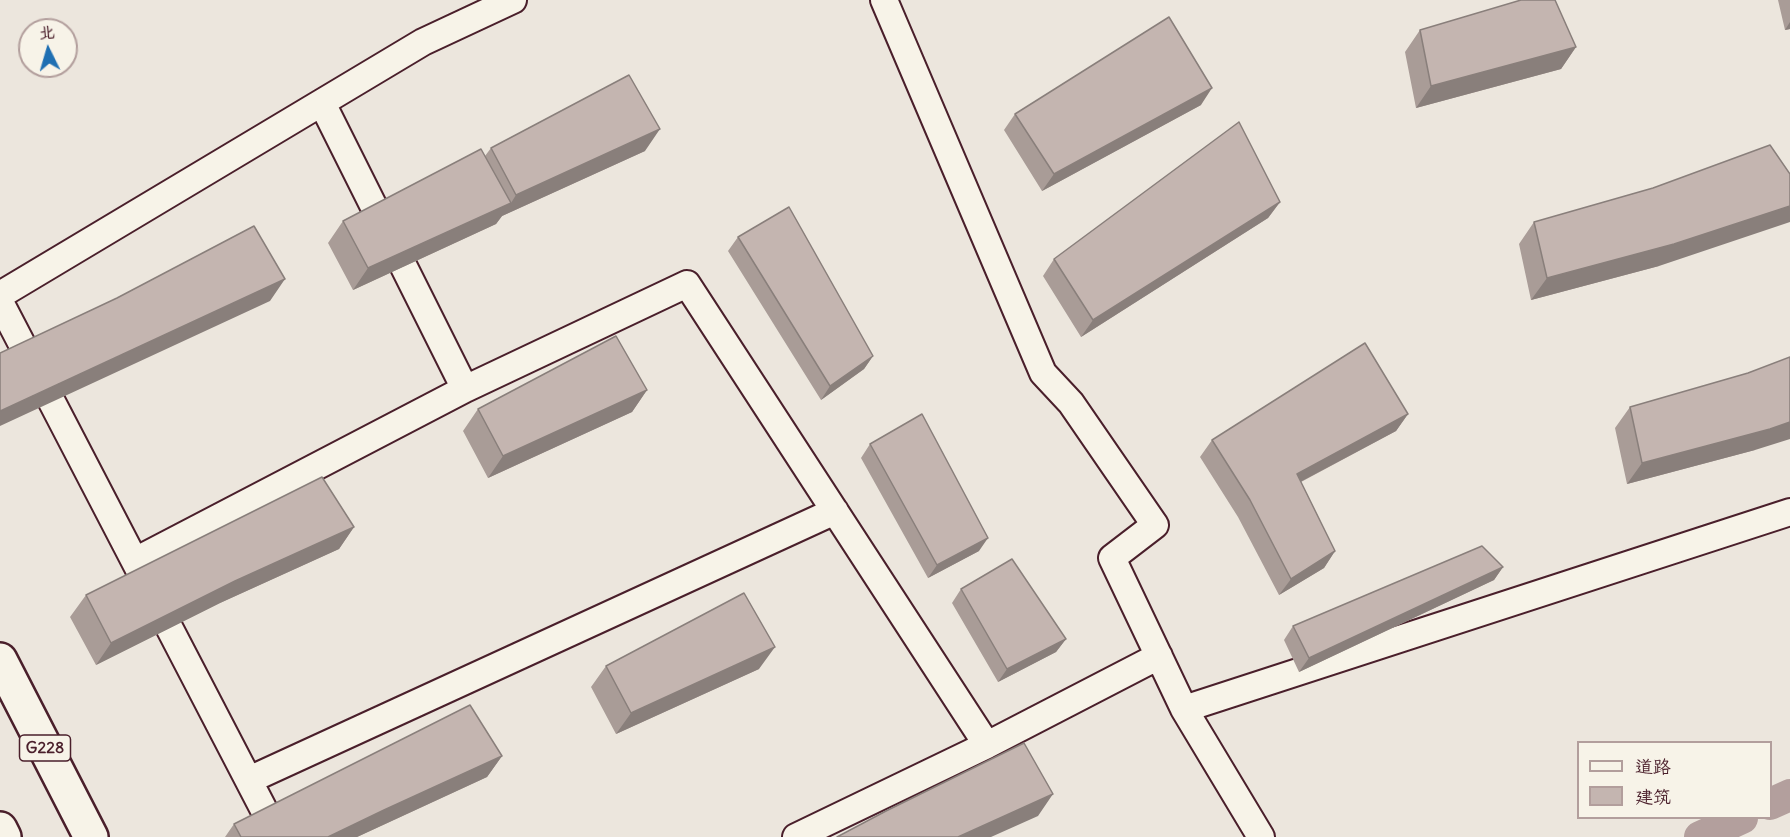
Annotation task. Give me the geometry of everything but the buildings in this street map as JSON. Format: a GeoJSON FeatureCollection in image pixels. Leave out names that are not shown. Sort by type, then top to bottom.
{"type":"FeatureCollection","features":[{"type":"Feature","properties":{"kind":"highway","name":"G228"},"geometry":{"type":"LineString","coordinates":[[0,660],[91,837]]}},
{"type":"Feature","properties":{"kind":"highway"},"geometry":{"type":"LineString","coordinates":[[0,829],[4,837]]}},
{"type":"Feature","properties":{"kind":"street"},"geometry":{"type":"LineString","coordinates":[[0,295],[423,42],[513,0]]}},
{"type":"Feature","properties":{"kind":"street"},"geometry":{"type":"LineString","coordinates":[[884,0],[1042,373],[1071,403],[1155,525],[1112,558],[1184,709],[1261,837]]}},
{"type":"Feature","properties":{"kind":"street"},"geometry":{"type":"LineString","coordinates":[[322,103],[465,389]]}},
{"type":"Feature","properties":{"kind":"street"},"geometry":{"type":"LineString","coordinates":[[135,561],[465,389],[687,284],[987,745]]}},
{"type":"Feature","properties":{"kind":"street"},"geometry":{"type":"LineString","coordinates":[[0,302],[278,837]]}},
{"type":"Feature","properties":{"kind":"street"},"geometry":{"type":"LineString","coordinates":[[249,780],[835,511]]}},
{"type":"Feature","properties":{"kind":"street"},"geometry":{"type":"LineString","coordinates":[[1184,709],[1790,512]]}},
{"type":"Feature","properties":{"kind":"street"},"geometry":{"type":"LineString","coordinates":[[796,837],[987,745],[1159,656]]}},
{"type":"Feature","properties":{"kind":"waterway"},"geometry":{"type":"LineString","coordinates":[[1772,803],[1790,795]]}},
{"type":"Feature","properties":{"kind":"waterway"},"geometry":{"type":"LineString","coordinates":[[1700,837],[1740,819]]}}]}
